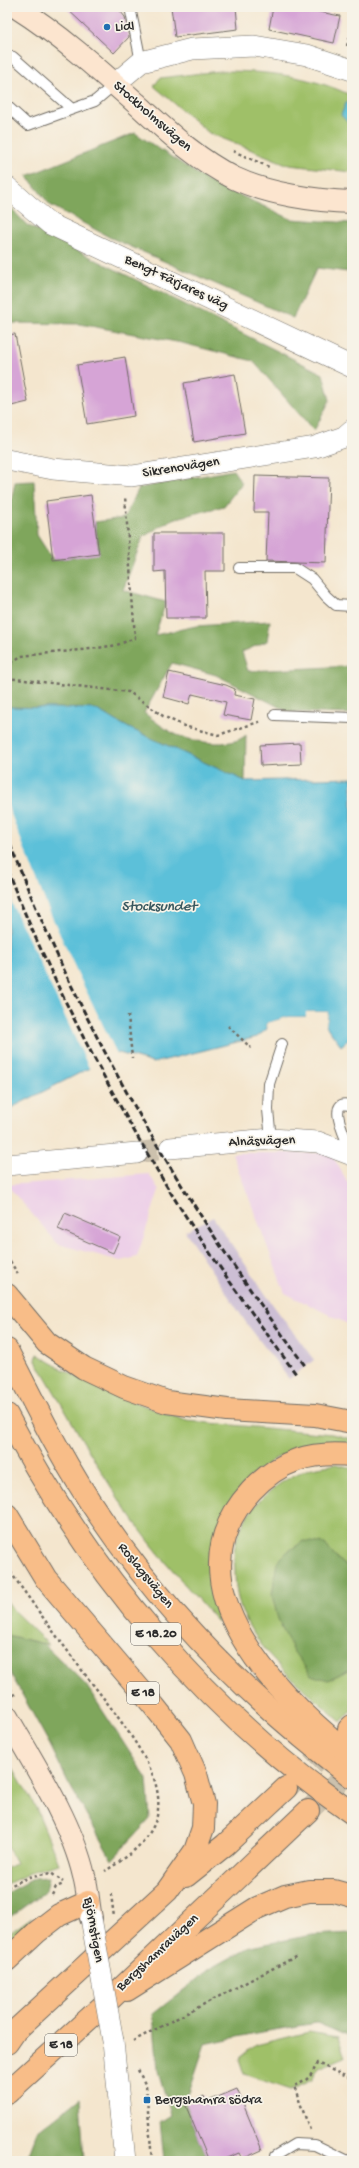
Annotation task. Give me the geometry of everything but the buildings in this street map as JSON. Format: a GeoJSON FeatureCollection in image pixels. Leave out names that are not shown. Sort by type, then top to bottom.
{"type":"FeatureCollection","features":[{"type":"Feature","properties":{"kind":"main road"},"geometry":{"type":"LineString","coordinates":[[15,1289],[47,1343],[84,1368],[124,1387],[167,1402],[227,1410],[315,1415],[352,1422]]}},
{"type":"Feature","properties":{"kind":"main road","name":"Roslagsvägen"},"geometry":{"type":"LineString","coordinates":[[7,1350],[39,1413],[74,1476],[101,1518],[134,1564],[206,1648],[249,1692],[305,1741],[352,1777]]}},
{"type":"Feature","properties":{"kind":"main road","name":"Roslagsvägen"},"geometry":{"type":"LineString","coordinates":[[7,1415],[78,1535],[139,1615],[185,1667],[229,1711],[287,1763],[352,1813]]}},
{"type":"Feature","properties":{"kind":"main road"},"geometry":{"type":"LineString","coordinates":[[352,1455],[333,1453],[312,1454],[278,1468],[256,1485],[237,1510],[227,1531],[220,1557],[220,1577],[224,1600],[232,1621],[246,1644],[292,1700],[322,1732],[352,1756]]}},
{"type":"Feature","properties":{"kind":"main road","name":"E 18"},"geometry":{"type":"LineString","coordinates":[[7,1515],[46,1579],[181,1740],[196,1774],[204,1804],[202,1828],[195,1851],[167,1891],[10,2037]]}},
{"type":"Feature","properties":{"kind":"main road"},"geometry":{"type":"LineString","coordinates":[[167,1891],[225,1845],[286,1788]]}},
{"type":"Feature","properties":{"kind":"main road","name":"Bergshamravägen"},"geometry":{"type":"LineString","coordinates":[[13,2089],[308,1811]]}},
{"type":"Feature","properties":{"kind":"main road"},"geometry":{"type":"LineString","coordinates":[[104,2004],[250,1912],[285,1896],[309,1891],[334,1891],[352,1896]]}},
{"type":"Feature","properties":{"kind":"main road"},"geometry":{"type":"LineString","coordinates":[[7,1960],[37,1932],[59,1915],[89,1910]]}},
{"type":"Feature","properties":{"kind":"main road"},"geometry":{"type":"LineString","coordinates":[[7,2109],[13,2089]]}},
{"type":"Feature","properties":{"kind":"street","name":"Stockholmsvägen"},"geometry":{"type":"LineString","coordinates":[[16,7],[46,26],[115,84],[188,150],[235,178],[285,194],[330,201],[352,202]]}},
{"type":"Feature","properties":{"kind":"street"},"geometry":{"type":"LineString","coordinates":[[115,84],[141,62],[192,49],[254,46],[307,55],[352,70]]}},
{"type":"Feature","properties":{"kind":"street","name":"Bengt Färjares väg"},"geometry":{"type":"LineString","coordinates":[[7,186],[50,224],[352,367]]}},
{"type":"Feature","properties":{"kind":"street","name":"Sikrenovägen"},"geometry":{"type":"LineString","coordinates":[[7,460],[53,469],[126,476],[315,447],[344,437],[352,430]]}},
{"type":"Feature","properties":{"kind":"street","name":"Alnäsvägen"},"geometry":{"type":"LineString","coordinates":[[170,1148],[271,1139],[318,1142],[352,1154]]}},
{"type":"Feature","properties":{"kind":"street"},"geometry":{"type":"LineString","coordinates":[[7,1165],[137,1153]]}},
{"type":"Feature","properties":{"kind":"street","name":"Björnstigen"},"geometry":{"type":"LineString","coordinates":[[7,1717],[49,1790],[70,1836],[84,1876],[89,1910],[124,2041],[125,2161]]}},
{"type":"Feature","properties":{"kind":"lane"},"geometry":{"type":"LineString","coordinates":[[130,7],[141,62]]}},
{"type":"Feature","properties":{"kind":"lane"},"geometry":{"type":"LineString","coordinates":[[7,62],[13,57],[72,109]]}},
{"type":"Feature","properties":{"kind":"lane"},"geometry":{"type":"LineString","coordinates":[[7,106],[28,125],[95,101],[115,84]]}},
{"type":"Feature","properties":{"kind":"lane"},"geometry":{"type":"LineString","coordinates":[[239,568],[295,568],[312,579],[326,596],[336,605],[352,606]]}},
{"type":"Feature","properties":{"kind":"lane"},"geometry":{"type":"LineString","coordinates":[[275,715],[352,718]]}},
{"type":"Feature","properties":{"kind":"lane"},"geometry":{"type":"LineString","coordinates":[[271,1139],[268,1110],[269,1084],[282,1044]]}},
{"type":"Feature","properties":{"kind":"lane"},"geometry":{"type":"LineString","coordinates":[[352,1106],[348,1104],[342,1106],[338,1111],[337,1119],[352,1154]]}},
{"type":"Feature","properties":{"kind":"lane"},"geometry":{"type":"LineString","coordinates":[[275,2161],[275,2156],[295,2144],[315,2145],[348,2161]]}},
{"type":"Feature","properties":{"kind":"path"},"geometry":{"type":"LineString","coordinates":[[231,150],[272,168]]}},
{"type":"Feature","properties":{"kind":"path"},"geometry":{"type":"LineString","coordinates":[[7,666],[21,656],[117,645],[135,638],[125,498],[126,476]]}},
{"type":"Feature","properties":{"kind":"path"},"geometry":{"type":"LineString","coordinates":[[7,678],[129,692],[164,716],[184,726],[218,736],[275,715]]}},
{"type":"Feature","properties":{"kind":"path"},"geometry":{"type":"LineString","coordinates":[[128,1015],[132,1058]]}},
{"type":"Feature","properties":{"kind":"path"},"geometry":{"type":"LineString","coordinates":[[228,1026],[250,1048]]}},
{"type":"Feature","properties":{"kind":"path"},"geometry":{"type":"LineString","coordinates":[[7,1256],[15,1289]]}},
{"type":"Feature","properties":{"kind":"path"},"geometry":{"type":"LineString","coordinates":[[7,1567],[120,1720],[145,1758],[153,1777],[158,1793],[158,1810],[154,1825],[143,1841],[127,1856],[105,1871]]}},
{"type":"Feature","properties":{"kind":"path"},"geometry":{"type":"LineString","coordinates":[[7,1887],[32,1876],[51,1872],[65,1883]]}},
{"type":"Feature","properties":{"kind":"path"},"geometry":{"type":"LineString","coordinates":[[124,2041],[297,1956]]}},
{"type":"Feature","properties":{"kind":"path"},"geometry":{"type":"LineString","coordinates":[[315,2145],[294,2086],[304,2082],[312,2075],[317,2063],[348,2077],[352,2076]]}},
{"type":"Feature","properties":{"kind":"path"},"geometry":{"type":"LineString","coordinates":[[136,2066],[146,2086],[152,2161]]}},
{"type":"Feature","properties":{"kind":"shaded area"},"geometry":{"type":"Polygon","coordinates":[[[232,1153],[331,1153],[352,1190],[352,1326],[285,1293],[232,1153]]]}},
{"type":"Feature","properties":{"kind":"shaded area"},"geometry":{"type":"Polygon","coordinates":[[[149,1174],[159,1190],[137,1257],[120,1261],[58,1244],[7,1185],[149,1174]]]}},
{"type":"Feature","properties":{"kind":"shaded area"},"geometry":{"type":"Polygon","coordinates":[[[213,1217],[273,1305],[314,1360],[289,1379],[247,1324],[185,1231],[213,1217]]]}},
{"type":"Feature","properties":{"kind":"green space"},"geometry":{"type":"Polygon","coordinates":[[[219,71],[270,73],[304,79],[320,83],[352,96],[352,172],[289,165],[209,133],[154,86],[160,78],[219,71]]]}},
{"type":"Feature","properties":{"kind":"green space"},"geometry":{"type":"Polygon","coordinates":[[[135,133],[205,179],[291,219],[352,223],[352,286],[348,272],[317,268],[293,318],[109,237],[50,205],[27,176],[135,133]]]}},
{"type":"Feature","properties":{"kind":"green space"},"geometry":{"type":"Polygon","coordinates":[[[7,204],[27,225],[323,374],[330,400],[314,431],[253,361],[182,343],[80,324],[7,323],[7,204]]]}},
{"type":"Feature","properties":{"kind":"green space"},"geometry":{"type":"Polygon","coordinates":[[[233,470],[242,483],[224,506],[173,519],[143,537],[123,590],[166,602],[155,635],[196,626],[270,621],[267,641],[242,652],[248,671],[352,666],[352,714],[289,712],[216,675],[172,663],[144,713],[171,732],[191,740],[222,743],[240,739],[246,735],[245,781],[129,728],[95,709],[7,707],[7,522],[15,482],[34,481],[37,535],[53,560],[99,553],[95,522],[124,518],[139,488],[233,470]]]}},
{"type":"Feature","properties":{"kind":"green space"},"geometry":{"type":"Polygon","coordinates":[[[37,1354],[64,1370],[123,1398],[187,1421],[332,1434],[352,1439],[352,1443],[338,1442],[309,1444],[274,1459],[252,1475],[230,1501],[210,1552],[210,1569],[216,1596],[218,1622],[160,1556],[129,1514],[93,1458],[36,1361],[37,1354]]]}},
{"type":"Feature","properties":{"kind":"green space"},"geometry":{"type":"Polygon","coordinates":[[[336,1464],[352,1468],[352,1570],[335,1557],[325,1545],[328,1680],[352,1668],[352,1710],[341,1722],[282,1668],[252,1631],[244,1617],[237,1595],[234,1556],[239,1533],[245,1520],[263,1497],[286,1480],[299,1473],[312,1468],[336,1464]]]}},
{"type":"Feature","properties":{"kind":"green space"},"geometry":{"type":"Polygon","coordinates":[[[304,1541],[325,1544],[335,1557],[352,1570],[352,1668],[328,1680],[311,1675],[293,1651],[278,1619],[272,1595],[277,1562],[287,1552],[304,1541]]]}},
{"type":"Feature","properties":{"kind":"green space"},"geometry":{"type":"Polygon","coordinates":[[[7,1601],[14,1611],[49,1645],[7,1635],[7,1601]]]}},
{"type":"Feature","properties":{"kind":"green space"},"geometry":{"type":"Polygon","coordinates":[[[7,1635],[44,1644],[86,1685],[147,1779],[150,1819],[112,1860],[68,1782],[50,1745],[7,1667],[7,1635]]]}},
{"type":"Feature","properties":{"kind":"green space"},"geometry":{"type":"Polygon","coordinates":[[[7,1757],[37,1810],[59,1864],[36,1870],[7,1884],[7,1868],[16,1863],[7,1846],[7,1757]]]}},
{"type":"Feature","properties":{"kind":"green space"},"geometry":{"type":"Polygon","coordinates":[[[49,1877],[46,1891],[7,1919],[7,1893],[35,1878],[49,1877]]]}},
{"type":"Feature","properties":{"kind":"green space"},"geometry":{"type":"Polygon","coordinates":[[[32,1917],[7,1947],[7,1935],[32,1917]]]}},
{"type":"Feature","properties":{"kind":"green space"},"geometry":{"type":"Polygon","coordinates":[[[352,1933],[352,2038],[317,2023],[256,2033],[205,2044],[185,2104],[209,2161],[164,2161],[160,2122],[171,2115],[158,2071],[153,2014],[210,1969],[250,1947],[312,1935],[352,1933]]]}},
{"type":"Feature","properties":{"kind":"green space"},"geometry":{"type":"Polygon","coordinates":[[[309,2032],[338,2037],[345,2057],[319,2068],[312,2080],[290,2090],[244,2074],[239,2059],[256,2045],[309,2032]]]}},
{"type":"Feature","properties":{"kind":"green space"},"geometry":{"type":"Polygon","coordinates":[[[80,2098],[84,2161],[26,2161],[37,2132],[80,2098]]]}},
{"type":"Feature","properties":{"kind":"water"},"geometry":{"type":"Polygon","coordinates":[[[352,102],[352,125],[350,125],[341,115],[346,103],[352,102]]]}},
{"type":"Feature","properties":{"kind":"water","name":"Stocksundet"},"geometry":{"type":"Polygon","coordinates":[[[7,707],[95,709],[129,728],[245,781],[352,778],[352,1036],[341,1046],[326,1026],[328,1012],[307,1012],[306,1017],[288,1017],[267,1023],[267,1029],[257,1037],[153,1063],[119,1053],[7,1110],[7,707]]]}},
{"type":"Feature","properties":{"kind":"pier"},"geometry":{"type":"Polygon","coordinates":[[[7,804],[47,906],[118,1056],[90,1070],[7,893],[7,804]]]}},
{"type":"Feature","properties":{"kind":"pier"},"geometry":{"type":"Polygon","coordinates":[[[306,1012],[328,1012],[326,1026],[324,1026],[326,1014],[308,1014],[307,1019],[288,1019],[269,1024],[268,1031],[267,1023],[288,1017],[306,1017],[306,1012]]]}},
{"type":"Feature","properties":{"kind":"tunnel"},"geometry":{"type":"LineString","coordinates":[[137,1153],[170,1148]]}},
{"type":"Feature","properties":{"kind":"tunnel"},"geometry":{"type":"LineString","coordinates":[[288,1787],[337,1740]]}},
{"type":"Feature","properties":{"kind":"tunnel"},"geometry":{"type":"LineString","coordinates":[[308,1811],[352,1769]]}},
{"type":"Feature","properties":{"kind":"railway"},"geometry":{"type":"LineString","coordinates":[[7,836],[25,882],[58,957],[112,1065],[141,1117],[203,1219],[236,1269],[306,1367]]}},
{"type":"Feature","properties":{"kind":"railway"},"geometry":{"type":"LineString","coordinates":[[7,870],[42,951],[80,1031],[143,1147],[213,1257],[296,1374]]}},
{"type":"Feature","properties":{"kind":"place","name":"Lidl"},"geometry":{"type":"Point","coordinates":[107,27]}},
{"type":"Feature","properties":{"kind":"place","name":"Bergshamra södra"},"geometry":{"type":"Point","coordinates":[147,2100]}}]}
